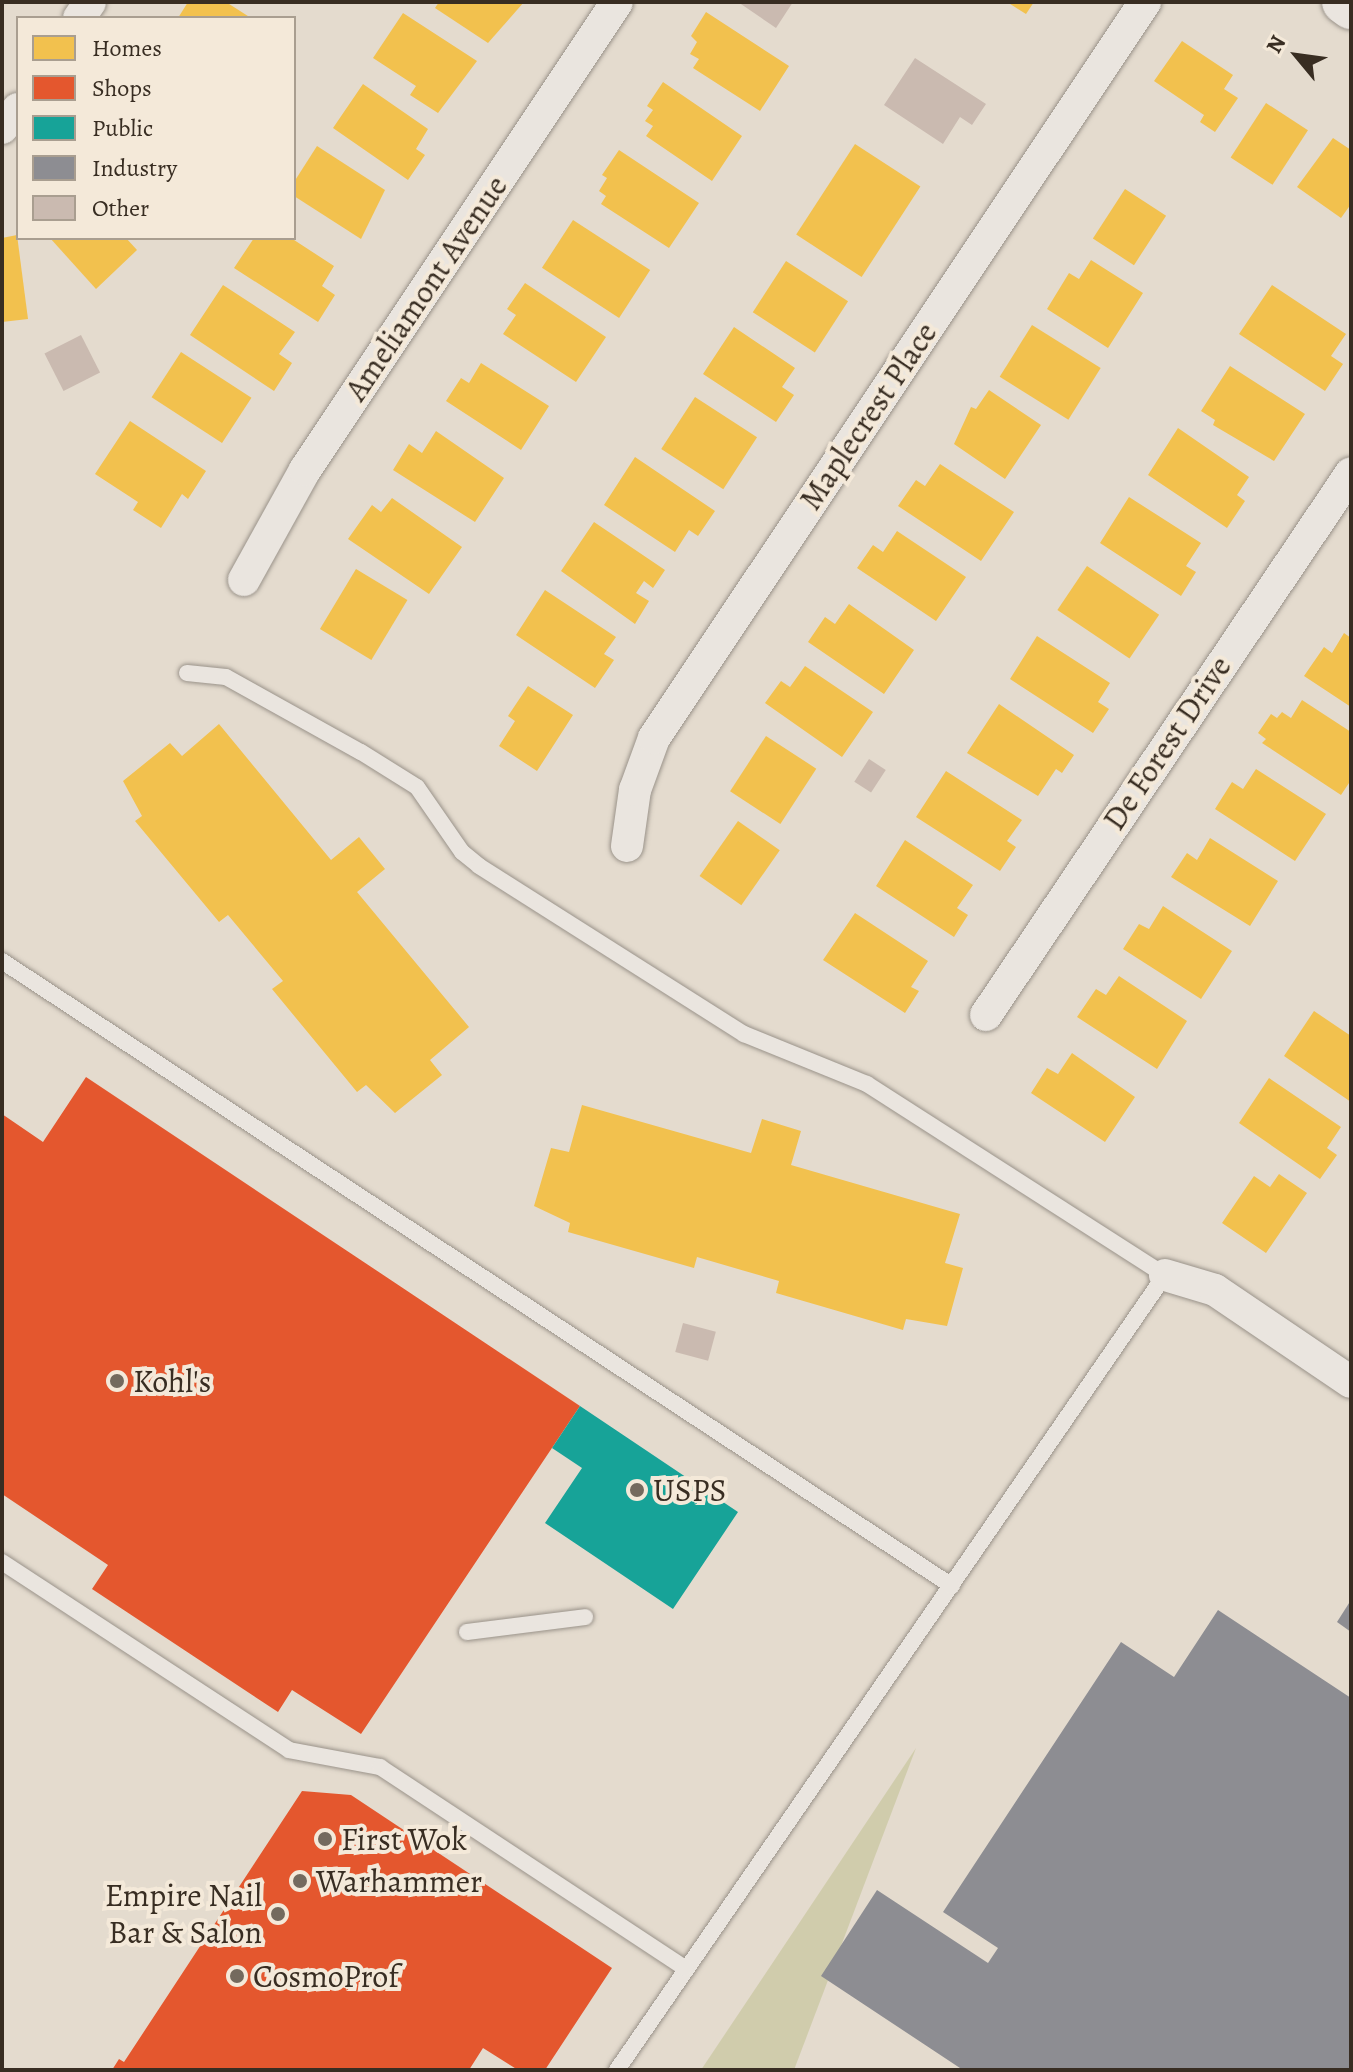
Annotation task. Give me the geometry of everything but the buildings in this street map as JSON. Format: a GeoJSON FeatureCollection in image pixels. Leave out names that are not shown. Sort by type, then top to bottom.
{"type":"FeatureCollection","features":[{"type":"Feature","properties":{"kind":"street","name":"Ameliamont Avenue"},"geometry":{"type":"LineString","coordinates":[[244,580],[305,470],[617,2]]}},
{"type":"Feature","properties":{"kind":"street","name":"Maplecrest Place"},"geometry":{"type":"LineString","coordinates":[[627,846],[635,790],[654,738],[1145,2]]}},
{"type":"Feature","properties":{"kind":"street"},"geometry":{"type":"LineString","coordinates":[[1344,2],[1351,7]]}},
{"type":"Feature","properties":{"kind":"street"},"geometry":{"type":"LineString","coordinates":[[2,128],[16,111]]}},
{"type":"Feature","properties":{"kind":"street","name":"De Forest Drive"},"geometry":{"type":"LineString","coordinates":[[986,1015],[1351,473]]}},
{"type":"Feature","properties":{"kind":"street"},"geometry":{"type":"LineString","coordinates":[[1165,1275],[1215,1290],[1351,1382]]}},
{"type":"Feature","properties":{"kind":"lane"},"geometry":{"type":"LineString","coordinates":[[187,673],[226,677],[361,752],[417,787],[462,852],[479,866],[744,1034],[867,1084],[1165,1275],[617,2070]]}},
{"type":"Feature","properties":{"kind":"lane"},"geometry":{"type":"LineString","coordinates":[[2,961],[952,1586]]}},
{"type":"Feature","properties":{"kind":"lane"},"geometry":{"type":"LineString","coordinates":[[2,1562],[289,1750],[380,1767],[685,1968]]}},
{"type":"Feature","properties":{"kind":"lane"},"geometry":{"type":"LineString","coordinates":[[467,1632],[585,1617]]}},
{"type":"Feature","properties":{"kind":"shaded area"},"geometry":{"type":"Polygon","coordinates":[[[916,1748],[794,2070],[701,2070],[916,1748]]]}},
{"type":"Feature","properties":{"kind":"place","name":"Kohl's"},"geometry":{"type":"Point","coordinates":[117,1381]}},
{"type":"Feature","properties":{"kind":"place","name":"USPS"},"geometry":{"type":"Point","coordinates":[637,1490]}},
{"type":"Feature","properties":{"kind":"place","name":"First Wok"},"geometry":{"type":"Point","coordinates":[325,1839]}},
{"type":"Feature","properties":{"kind":"place","name":"Warhammer"},"geometry":{"type":"Point","coordinates":[300,1881]}},
{"type":"Feature","properties":{"kind":"place","name":"Empire Nail Bar & Salon"},"geometry":{"type":"Point","coordinates":[278,1914]}},
{"type":"Feature","properties":{"kind":"place","name":"CosmoProf"},"geometry":{"type":"Point","coordinates":[237,1976]}}]}
